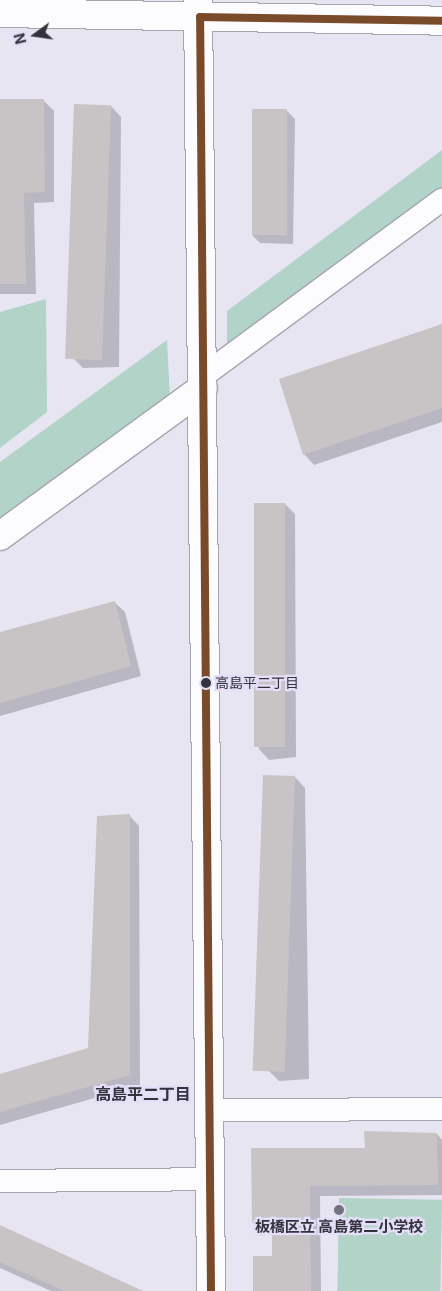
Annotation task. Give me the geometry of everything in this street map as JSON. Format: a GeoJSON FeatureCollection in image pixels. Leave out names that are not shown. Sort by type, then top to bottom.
{"type":"FeatureCollection","features":[{"type":"Feature","properties":{"kind":"street"},"geometry":{"type":"LineString","coordinates":[[0,13],[199,8],[442,20]]}},
{"type":"Feature","properties":{"kind":"street"},"geometry":{"type":"LineString","coordinates":[[199,8],[211,1291]]}},
{"type":"Feature","properties":{"kind":"street"},"geometry":{"type":"LineString","coordinates":[[0,536],[442,200]]}},
{"type":"Feature","properties":{"kind":"street"},"geometry":{"type":"LineString","coordinates":[[209,1110],[442,1109]]}},
{"type":"Feature","properties":{"kind":"street"},"geometry":{"type":"LineString","coordinates":[[0,1181],[210,1179]]}},
{"type":"Feature","properties":{"kind":"green space"},"geometry":{"type":"Polygon","coordinates":[[[442,150],[442,192],[232,345],[227,343],[227,311],[442,150]]]}},
{"type":"Feature","properties":{"kind":"green space"},"geometry":{"type":"Polygon","coordinates":[[[46,299],[47,412],[0,448],[0,312],[46,299]]]}},
{"type":"Feature","properties":{"kind":"green space"},"geometry":{"type":"Polygon","coordinates":[[[167,340],[170,399],[0,525],[0,462],[167,340]]]}},
{"type":"Feature","properties":{"kind":"green space"},"geometry":{"type":"Polygon","coordinates":[[[339,1198],[442,1200],[440,1291],[337,1291],[339,1198]]]}},
{"type":"Feature","properties":{"kind":"building"},"geometry":{"type":"Polygon","coordinates":[[[0,99],[44,99],[45,192],[24,193],[26,284],[0,284],[0,99]]]}},
{"type":"Feature","properties":{"kind":"building"},"geometry":{"type":"Polygon","coordinates":[[[74,104],[111,105],[102,360],[65,359],[74,104]]]}},
{"type":"Feature","properties":{"kind":"building"},"geometry":{"type":"Polygon","coordinates":[[[252,109],[287,109],[287,235],[252,235],[252,109]]]}},
{"type":"Feature","properties":{"kind":"building"},"geometry":{"type":"Polygon","coordinates":[[[442,324],[442,408],[303,455],[279,379],[442,324]]]}},
{"type":"Feature","properties":{"kind":"building"},"geometry":{"type":"Polygon","coordinates":[[[254,503],[285,503],[285,747],[254,747],[254,503]]]}},
{"type":"Feature","properties":{"kind":"building"},"geometry":{"type":"Polygon","coordinates":[[[115,601],[131,666],[0,703],[0,632],[115,601]]]}},
{"type":"Feature","properties":{"kind":"building"},"geometry":{"type":"Polygon","coordinates":[[[263,775],[295,776],[285,1072],[253,1071],[263,775]]]}},
{"type":"Feature","properties":{"kind":"building"},"geometry":{"type":"Polygon","coordinates":[[[130,814],[130,1075],[0,1112],[0,1074],[88,1048],[97,816],[130,814]]]}},
{"type":"Feature","properties":{"kind":"building"},"geometry":{"type":"Polygon","coordinates":[[[364,1131],[437,1133],[438,1185],[310,1186],[311,1291],[253,1291],[253,1256],[272,1256],[272,1223],[252,1223],[251,1148],[365,1148],[364,1131]]]}},
{"type":"Feature","properties":{"kind":"building"},"geometry":{"type":"Polygon","coordinates":[[[0,1225],[143,1291],[64,1291],[0,1262],[0,1225]]]}},
{"type":"Feature","properties":{"kind":"transit line"},"geometry":{"type":"LineString","coordinates":[[211,1291],[200,17],[442,21]]}},
{"type":"Feature","properties":{"kind":"place","name":"高島平二丁目"},"geometry":{"type":"Point","coordinates":[206,683]}},
{"type":"Feature","properties":{"kind":"place","name":"板橋区立 高島第二小学校"},"geometry":{"type":"Point","coordinates":[339,1210]}},
{"type":"Feature","properties":{"kind":"district","name":"高島平二丁目"},"geometry":{"type":"Point","coordinates":[143,1094]}}]}
